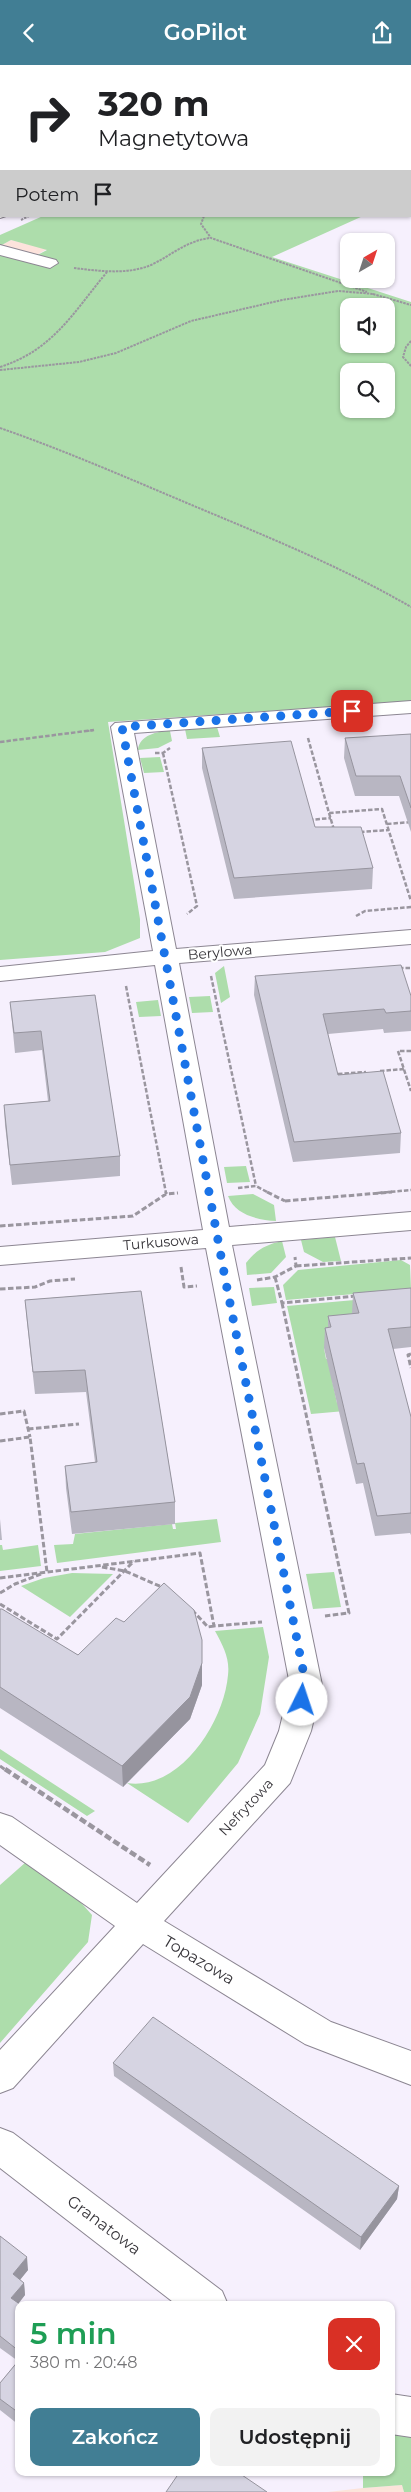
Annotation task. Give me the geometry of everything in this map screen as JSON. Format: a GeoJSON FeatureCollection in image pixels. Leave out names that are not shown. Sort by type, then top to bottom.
{"type":"FeatureCollection","features":[{"type":"Feature","properties":{"kind":"street"},"geometry":{"type":"LineString","coordinates":[[0,250],[50,263]]}},
{"type":"Feature","properties":{"kind":"street"},"geometry":{"type":"LineString","coordinates":[[122,727],[411,707]]}},
{"type":"Feature","properties":{"kind":"street","name":"Nefrytowa"},"geometry":{"type":"LineString","coordinates":[[0,2076],[138,1923],[278,1773],[296,1731],[306,1685],[218,1237],[122,727]]}},
{"type":"Feature","properties":{"kind":"street","name":"Berylowa"},"geometry":{"type":"LineString","coordinates":[[0,974],[166,957],[411,937]]}},
{"type":"Feature","properties":{"kind":"street","name":"Turkusowa"},"geometry":{"type":"LineString","coordinates":[[0,1256],[411,1221]]}},
{"type":"Feature","properties":{"kind":"street","name":"Topazowa"},"geometry":{"type":"LineString","coordinates":[[0,1827],[138,1923],[318,2033],[411,2068]]}},
{"type":"Feature","properties":{"kind":"street","name":"Granatowa"},"geometry":{"type":"LineString","coordinates":[[0,2145],[203,2301]]}},
{"type":"Feature","properties":{"kind":"street"},"geometry":{"type":"LineString","coordinates":[[395,2415],[411,2417]]}},
{"type":"Feature","properties":{"kind":"path"},"geometry":{"type":"LineString","coordinates":[[204,217],[201,224],[211,238]]}},
{"type":"Feature","properties":{"kind":"path"},"geometry":{"type":"LineString","coordinates":[[50,263],[69,268],[106,272],[134,269],[157,262],[181,244],[193,239],[211,238],[316,276],[411,305]]}},
{"type":"Feature","properties":{"kind":"path"},"geometry":{"type":"LineString","coordinates":[[0,369],[29,356],[48,341],[81,305],[106,272]]}},
{"type":"Feature","properties":{"kind":"path"},"geometry":{"type":"LineString","coordinates":[[0,369],[80,362],[116,353],[191,321],[282,300],[338,291],[374,294]]}},
{"type":"Feature","properties":{"kind":"path"},"geometry":{"type":"LineString","coordinates":[[411,341],[406,347],[403,357],[411,366]]}},
{"type":"Feature","properties":{"kind":"path"},"geometry":{"type":"LineString","coordinates":[[0,428],[44,443],[285,543],[370,583],[411,607]]}},
{"type":"Feature","properties":{"kind":"path"},"geometry":{"type":"LineString","coordinates":[[0,742],[122,727]]}},
{"type":"Feature","properties":{"kind":"path"},"geometry":{"type":"LineString","coordinates":[[307,734],[336,834]]}},
{"type":"Feature","properties":{"kind":"path"},"geometry":{"type":"LineString","coordinates":[[163,753],[196,906],[183,917]]}},
{"type":"Feature","properties":{"kind":"path"},"geometry":{"type":"LineString","coordinates":[[330,813],[382,809],[411,901]]}},
{"type":"Feature","properties":{"kind":"path"},"geometry":{"type":"LineString","coordinates":[[304,820],[331,818]]}},
{"type":"Feature","properties":{"kind":"path"},"geometry":{"type":"LineString","coordinates":[[387,824],[411,822]]}},
{"type":"Feature","properties":{"kind":"path"},"geometry":{"type":"LineString","coordinates":[[354,833],[389,830]]}},
{"type":"Feature","properties":{"kind":"path"},"geometry":{"type":"LineString","coordinates":[[396,969],[411,968]]}},
{"type":"Feature","properties":{"kind":"path"},"geometry":{"type":"LineString","coordinates":[[211,974],[256,1186]]}},
{"type":"Feature","properties":{"kind":"path"},"geometry":{"type":"LineString","coordinates":[[125,981],[166,1194]]}},
{"type":"Feature","properties":{"kind":"path"},"geometry":{"type":"LineString","coordinates":[[411,1051],[398,1051],[409,1078],[411,1091]]}},
{"type":"Feature","properties":{"kind":"path"},"geometry":{"type":"LineString","coordinates":[[338,1074],[404,1069]]}},
{"type":"Feature","properties":{"kind":"path"},"geometry":{"type":"LineString","coordinates":[[232,1189],[256,1186],[285,1201],[411,1190]]}},
{"type":"Feature","properties":{"kind":"path"},"geometry":{"type":"LineString","coordinates":[[0,1226],[133,1216],[166,1194],[183,1193]]}},
{"type":"Feature","properties":{"kind":"path"},"geometry":{"type":"LineString","coordinates":[[285,1201],[287,1209]]}},
{"type":"Feature","properties":{"kind":"path"},"geometry":{"type":"LineString","coordinates":[[294,1250],[296,1267]]}},
{"type":"Feature","properties":{"kind":"path"},"geometry":{"type":"LineString","coordinates":[[248,1281],[275,1277],[296,1267],[411,1258]]}},
{"type":"Feature","properties":{"kind":"path"},"geometry":{"type":"LineString","coordinates":[[275,1277],[349,1613],[323,1616]]}},
{"type":"Feature","properties":{"kind":"path"},"geometry":{"type":"LineString","coordinates":[[282,1303],[361,1296]]}},
{"type":"Feature","properties":{"kind":"path"},"geometry":{"type":"LineString","coordinates":[[411,1355],[408,1355],[411,1368]]}},
{"type":"Feature","properties":{"kind":"path"},"geometry":{"type":"LineString","coordinates":[[0,1414],[24,1411],[30,1437],[48,1572]]}},
{"type":"Feature","properties":{"kind":"path"},"geometry":{"type":"LineString","coordinates":[[28,1429],[79,1424]]}},
{"type":"Feature","properties":{"kind":"path"},"geometry":{"type":"LineString","coordinates":[[0,1441],[30,1437]]}},
{"type":"Feature","properties":{"kind":"path"},"geometry":{"type":"LineString","coordinates":[[0,1578],[200,1553],[214,1626]]}},
{"type":"Feature","properties":{"kind":"path"},"geometry":{"type":"LineString","coordinates":[[0,1604],[57,1639],[134,1561]]}},
{"type":"Feature","properties":{"kind":"path"},"geometry":{"type":"LineString","coordinates":[[98,1566],[125,1571],[171,1592]]}},
{"type":"Feature","properties":{"kind":"path"},"geometry":{"type":"LineString","coordinates":[[0,1593],[15,1584],[48,1572]]}},
{"type":"Feature","properties":{"kind":"path"},"geometry":{"type":"LineString","coordinates":[[188,1606],[208,1627],[269,1621]]}},
{"type":"Feature","properties":{"kind":"path"},"geometry":{"type":"LineString","coordinates":[[0,1766],[154,1868]]}},
{"type":"Feature","properties":{"kind":"shaded area"},"geometry":{"type":"Polygon","coordinates":[[[11,240],[47,249],[28,260],[0,246],[11,240]]]}},
{"type":"Feature","properties":{"kind":"shaded area"},"geometry":{"type":"Polygon","coordinates":[[[402,2485],[404,2492],[328,2492],[363,2488],[402,2485]]]}},
{"type":"Feature","properties":{"kind":"green space"},"geometry":{"type":"Polygon","coordinates":[[[41,217],[361,217],[272,257],[340,279],[340,288],[368,288],[411,302],[411,701],[108,722],[140,919],[140,938],[105,952],[0,960],[0,253],[28,260],[47,250],[11,240],[0,246],[0,235],[41,217]]]}},
{"type":"Feature","properties":{"kind":"green space"},"geometry":{"type":"Polygon","coordinates":[[[217,727],[220,737],[187,739],[185,729],[217,727]]]}},
{"type":"Feature","properties":{"kind":"green space"},"geometry":{"type":"Polygon","coordinates":[[[170,731],[172,741],[158,748],[138,750],[145,737],[155,733],[170,731]]]}},
{"type":"Feature","properties":{"kind":"green space"},"geometry":{"type":"Polygon","coordinates":[[[160,757],[164,772],[144,773],[140,758],[160,757]]]}},
{"type":"Feature","properties":{"kind":"green space"},"geometry":{"type":"Polygon","coordinates":[[[224,966],[230,997],[221,1003],[215,973],[224,966]]]}},
{"type":"Feature","properties":{"kind":"green space"},"geometry":{"type":"Polygon","coordinates":[[[210,996],[213,1012],[192,1013],[189,997],[210,996]]]}},
{"type":"Feature","properties":{"kind":"green space"},"geometry":{"type":"Polygon","coordinates":[[[158,1000],[161,1016],[139,1017],[136,1002],[158,1000]]]}},
{"type":"Feature","properties":{"kind":"green space"},"geometry":{"type":"Polygon","coordinates":[[[246,1166],[250,1182],[227,1183],[224,1167],[246,1166]]]}},
{"type":"Feature","properties":{"kind":"green space"},"geometry":{"type":"Polygon","coordinates":[[[253,1194],[274,1205],[276,1221],[255,1218],[242,1212],[236,1208],[228,1196],[253,1194]]]}},
{"type":"Feature","properties":{"kind":"green space"},"geometry":{"type":"Polygon","coordinates":[[[335,1237],[341,1261],[323,1262],[304,1252],[301,1240],[335,1237]]]}},
{"type":"Feature","properties":{"kind":"green space"},"geometry":{"type":"Polygon","coordinates":[[[282,1241],[286,1257],[271,1273],[247,1275],[246,1263],[257,1251],[282,1241]]]}},
{"type":"Feature","properties":{"kind":"green space"},"geometry":{"type":"Polygon","coordinates":[[[401,1260],[410,1265],[411,1289],[286,1300],[283,1285],[298,1270],[401,1260]]]}},
{"type":"Feature","properties":{"kind":"green space"},"geometry":{"type":"Polygon","coordinates":[[[274,1287],[277,1303],[252,1306],[249,1288],[274,1287]]]}},
{"type":"Feature","properties":{"kind":"green space"},"geometry":{"type":"Polygon","coordinates":[[[411,1295],[358,1334],[335,1346],[324,1348],[326,1359],[333,1359],[332,1380],[337,1403],[343,1402],[345,1411],[311,1414],[287,1306],[411,1295]]]}},
{"type":"Feature","properties":{"kind":"green space"},"geometry":{"type":"Polygon","coordinates":[[[217,1519],[221,1542],[57,1563],[54,1545],[73,1544],[75,1534],[172,1524],[173,1529],[176,1529],[175,1523],[217,1519]]]}},
{"type":"Feature","properties":{"kind":"green space"},"geometry":{"type":"Polygon","coordinates":[[[0,1545],[2,1545],[3,1550],[38,1545],[41,1566],[0,1571],[0,1545]]]}},
{"type":"Feature","properties":{"kind":"green space"},"geometry":{"type":"Polygon","coordinates":[[[334,1572],[341,1607],[313,1609],[306,1574],[334,1572]]]}},
{"type":"Feature","properties":{"kind":"green space"},"geometry":{"type":"Polygon","coordinates":[[[72,1573],[113,1574],[70,1617],[21,1586],[44,1578],[72,1573]]]}},
{"type":"Feature","properties":{"kind":"green space"},"geometry":{"type":"Polygon","coordinates":[[[263,1627],[269,1657],[260,1714],[238,1763],[188,1823],[127,1783],[146,1783],[165,1776],[181,1765],[196,1750],[208,1732],[218,1713],[225,1693],[228,1675],[227,1658],[215,1631],[263,1627]]]}},
{"type":"Feature","properties":{"kind":"green space"},"geometry":{"type":"Polygon","coordinates":[[[0,1749],[95,1811],[87,1816],[0,1759],[0,1749]]]}},
{"type":"Feature","properties":{"kind":"green space"},"geometry":{"type":"Polygon","coordinates":[[[26,1862],[76,1897],[92,1915],[88,1942],[0,2043],[0,1885],[26,1862]]]}},
{"type":"Feature","properties":{"kind":"green space"},"geometry":{"type":"Polygon","coordinates":[[[395,2430],[411,2434],[411,2492],[404,2492],[402,2485],[363,2488],[363,2476],[395,2476],[395,2430]]]}},
{"type":"Feature","properties":{"kind":"building"},"geometry":{"type":"Polygon","coordinates":[[[411,734],[411,808],[400,776],[356,776],[345,738],[411,734]]]}},
{"type":"Feature","properties":{"kind":"building"},"geometry":{"type":"Polygon","coordinates":[[[291,741],[315,827],[361,827],[373,868],[234,878],[202,748],[291,741]]]}},
{"type":"Feature","properties":{"kind":"building"},"geometry":{"type":"Polygon","coordinates":[[[401,965],[411,996],[411,1011],[386,1013],[384,1009],[323,1014],[338,1075],[383,1071],[401,1133],[294,1142],[255,976],[401,965]]]}},
{"type":"Feature","properties":{"kind":"building"},"geometry":{"type":"Polygon","coordinates":[[[95,995],[120,1156],[10,1165],[4,1105],[50,1101],[41,1031],[14,1033],[10,1002],[95,995]]]}},
{"type":"Feature","properties":{"kind":"building"},"geometry":{"type":"Polygon","coordinates":[[[411,1288],[411,1327],[388,1329],[411,1417],[411,1513],[377,1516],[364,1463],[357,1464],[325,1328],[331,1327],[328,1316],[359,1313],[353,1293],[411,1288]]]}},
{"type":"Feature","properties":{"kind":"building"},"geometry":{"type":"Polygon","coordinates":[[[141,1291],[175,1502],[71,1512],[65,1466],[97,1462],[85,1370],[33,1372],[25,1300],[141,1291]]]}},
{"type":"Feature","properties":{"kind":"building"},"geometry":{"type":"Polygon","coordinates":[[[164,1583],[194,1610],[202,1640],[202,1663],[190,1697],[122,1766],[0,1687],[0,1609],[78,1655],[116,1618],[124,1622],[164,1583]]]}},
{"type":"Feature","properties":{"kind":"building"},"geometry":{"type":"Polygon","coordinates":[[[153,2017],[399,2186],[361,2237],[113,2063],[153,2017]]]}},
{"type":"Feature","properties":{"kind":"building"},"geometry":{"type":"Polygon","coordinates":[[[0,2236],[27,2257],[13,2274],[24,2283],[11,2298],[15,2301],[15,2348],[0,2336],[0,2236]]]}},
{"type":"Feature","properties":{"kind":"building"},"geometry":{"type":"Polygon","coordinates":[[[15,2365],[15,2410],[0,2399],[0,2383],[15,2365]]]}},
{"type":"Feature","properties":{"kind":"building"},"geometry":{"type":"Polygon","coordinates":[[[177,2476],[243,2476],[267,2492],[166,2492],[177,2476]]]}},
{"type":"Feature","properties":{"kind":"route"},"geometry":{"type":"LineString","coordinates":[[302,1700],[306,1685],[226,1283],[122,727],[352,711]]}}]}
